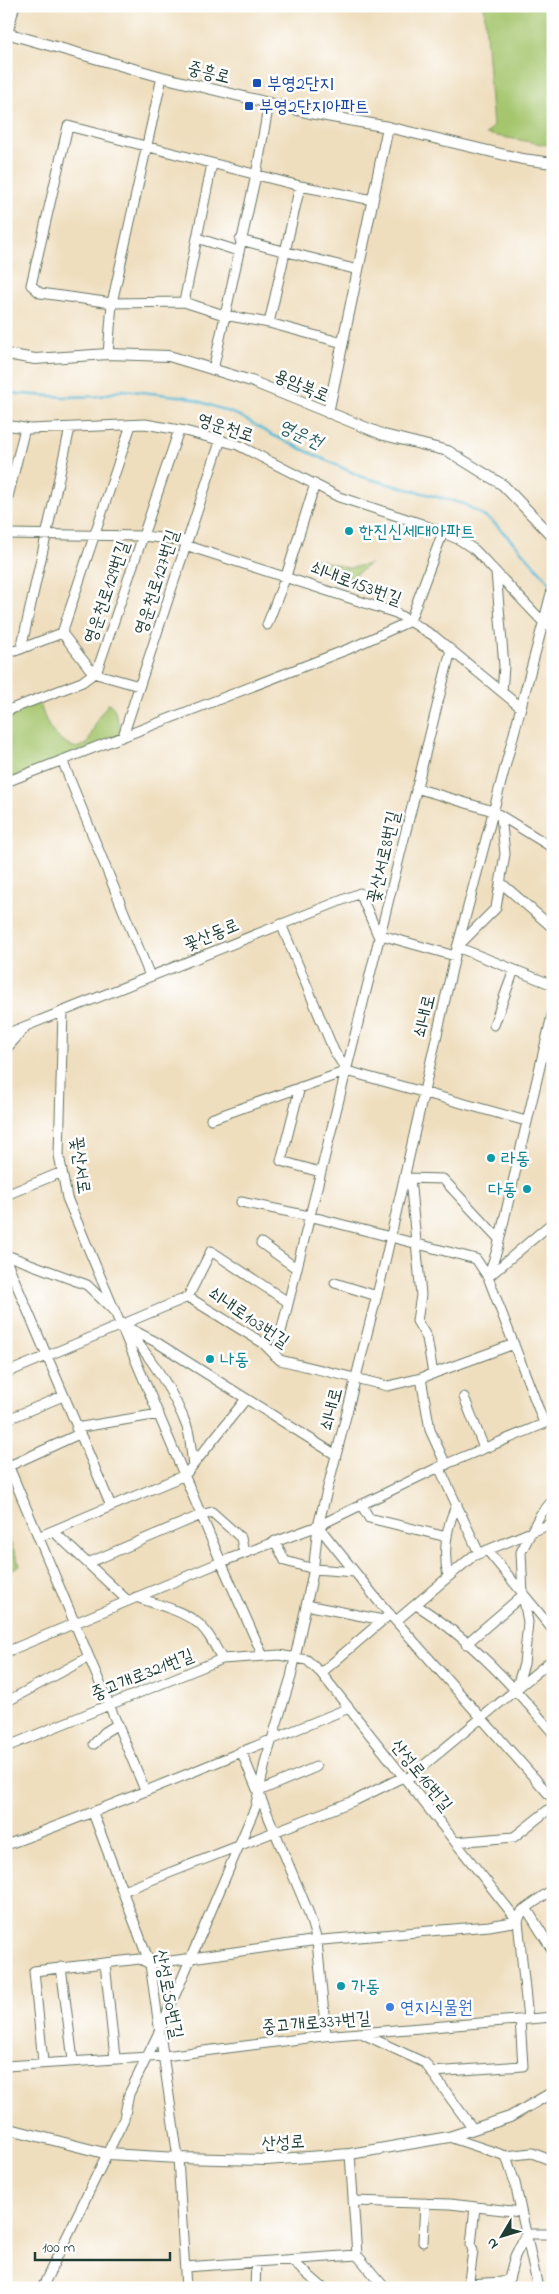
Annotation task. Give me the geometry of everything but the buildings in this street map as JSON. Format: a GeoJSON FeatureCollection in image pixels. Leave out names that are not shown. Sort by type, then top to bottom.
{"type":"FeatureCollection","features":[{"type":"Feature","properties":{"kind":"street"},"geometry":{"type":"LineString","coordinates":[[7,35],[14,6]]}},
{"type":"Feature","properties":{"kind":"street","name":"중흥로"},"geometry":{"type":"LineString","coordinates":[[7,35],[162,77],[269,103],[388,127],[522,160],[553,163]]}},
{"type":"Feature","properties":{"kind":"street"},"geometry":{"type":"LineString","coordinates":[[108,354],[112,303],[162,77]]}},
{"type":"Feature","properties":{"kind":"street"},"geometry":{"type":"LineString","coordinates":[[213,370],[240,240],[256,175],[269,103]]}},
{"type":"Feature","properties":{"kind":"street"},"geometry":{"type":"LineString","coordinates":[[342,343],[269,323],[224,315],[184,302],[112,303],[40,293],[31,285],[68,126],[146,148],[300,186],[373,200]]}},
{"type":"Feature","properties":{"kind":"street"},"geometry":{"type":"LineString","coordinates":[[328,413],[388,127]]}},
{"type":"Feature","properties":{"kind":"street"},"geometry":{"type":"LineString","coordinates":[[184,302],[212,164]]}},
{"type":"Feature","properties":{"kind":"street"},"geometry":{"type":"LineString","coordinates":[[269,323],[300,186]]}},
{"type":"Feature","properties":{"kind":"street"},"geometry":{"type":"LineString","coordinates":[[197,238],[238,251]]}},
{"type":"Feature","properties":{"kind":"street"},"geometry":{"type":"LineString","coordinates":[[240,240],[358,270]]}},
{"type":"Feature","properties":{"kind":"street","name":"용암북로"},"geometry":{"type":"LineString","coordinates":[[6,354],[35,360],[108,354],[169,356],[251,381],[384,435],[448,451],[503,485],[553,538]]}},
{"type":"Feature","properties":{"kind":"street","name":"영운천로"},"geometry":{"type":"LineString","coordinates":[[6,425],[25,428],[70,428],[144,424],[221,439],[238,445],[339,497],[422,524],[460,540],[475,550],[553,629]]}},
{"type":"Feature","properties":{"kind":"street"},"geometry":{"type":"LineString","coordinates":[[6,649],[15,651],[62,633],[132,425]]}},
{"type":"Feature","properties":{"kind":"street"},"geometry":{"type":"LineString","coordinates":[[6,505],[25,428]]}},
{"type":"Feature","properties":{"kind":"street"},"geometry":{"type":"LineString","coordinates":[[21,649],[70,428]]}},
{"type":"Feature","properties":{"kind":"street","name":"영운천로129번길"},"geometry":{"type":"LineString","coordinates":[[94,673],[179,430]]}},
{"type":"Feature","properties":{"kind":"street","name":"영운천로127번길"},"geometry":{"type":"LineString","coordinates":[[123,736],[221,439]]}},
{"type":"Feature","properties":{"kind":"street"},"geometry":{"type":"LineString","coordinates":[[267,625],[286,576],[315,484]]}},
{"type":"Feature","properties":{"kind":"street"},"geometry":{"type":"LineString","coordinates":[[6,782],[351,648],[410,621],[443,532]]}},
{"type":"Feature","properties":{"kind":"street","name":"쇠내로153번길"},"geometry":{"type":"LineString","coordinates":[[6,534],[143,536],[186,543],[396,613],[451,650],[520,707]]}},
{"type":"Feature","properties":{"kind":"street"},"geometry":{"type":"LineString","coordinates":[[496,572],[504,666],[502,692]]}},
{"type":"Feature","properties":{"kind":"street","name":"쇠내로"},"geometry":{"type":"LineString","coordinates":[[42,2288],[124,2118],[129,2094],[160,2030],[255,1808],[266,1759],[274,1738],[295,1659],[314,1569],[318,1526],[407,1178],[423,1092],[457,947],[497,813],[520,707],[553,586]]}},
{"type":"Feature","properties":{"kind":"street"},"geometry":{"type":"LineString","coordinates":[[62,633],[94,673],[139,686]]}},
{"type":"Feature","properties":{"kind":"street","name":"꽃산서로8번길"},"geometry":{"type":"LineString","coordinates":[[275,1356],[451,650]]}},
{"type":"Feature","properties":{"kind":"street"},"geometry":{"type":"LineString","coordinates":[[7,714],[82,682],[94,673]]}},
{"type":"Feature","properties":{"kind":"street"},"geometry":{"type":"LineString","coordinates":[[62,760],[150,976]]}},
{"type":"Feature","properties":{"kind":"street"},"geometry":{"type":"LineString","coordinates":[[416,788],[497,813],[553,848]]}},
{"type":"Feature","properties":{"kind":"street"},"geometry":{"type":"LineString","coordinates":[[497,813],[505,854],[496,908],[457,947],[553,985]]}},
{"type":"Feature","properties":{"kind":"street"},"geometry":{"type":"LineString","coordinates":[[500,882],[553,928]]}},
{"type":"Feature","properties":{"kind":"street","name":"꽃산동로"},"geometry":{"type":"LineString","coordinates":[[7,1033],[360,893],[380,938]]}},
{"type":"Feature","properties":{"kind":"street"},"geometry":{"type":"LineString","coordinates":[[281,924],[334,1051],[347,1071]]}},
{"type":"Feature","properties":{"kind":"street"},"geometry":{"type":"LineString","coordinates":[[380,938],[455,956]]}},
{"type":"Feature","properties":{"kind":"street"},"geometry":{"type":"LineString","coordinates":[[494,1025],[514,970]]}},
{"type":"Feature","properties":{"kind":"street","name":"꽃산서로"},"geometry":{"type":"LineString","coordinates":[[63,1011],[59,1155],[68,1198],[221,1562],[263,1656]]}},
{"type":"Feature","properties":{"kind":"street"},"geometry":{"type":"LineString","coordinates":[[488,1277],[499,1239],[553,1011]]}},
{"type":"Feature","properties":{"kind":"street","name":"꽃산동로"},"geometry":{"type":"LineString","coordinates":[[6,1049],[28,1025]]}},
{"type":"Feature","properties":{"kind":"street"},"geometry":{"type":"LineString","coordinates":[[211,1119],[347,1071],[526,1120]]}},
{"type":"Feature","properties":{"kind":"street"},"geometry":{"type":"LineString","coordinates":[[300,1087],[281,1161],[320,1172]]}},
{"type":"Feature","properties":{"kind":"street"},"geometry":{"type":"LineString","coordinates":[[6,1195],[62,1172]]}},
{"type":"Feature","properties":{"kind":"street"},"geometry":{"type":"LineString","coordinates":[[433,1374],[426,1338],[417,1321],[421,1296],[407,1178],[443,1179],[499,1239]]}},
{"type":"Feature","properties":{"kind":"street"},"geometry":{"type":"LineString","coordinates":[[6,1652],[221,1562],[318,1526],[442,1466],[549,1421],[514,1344],[488,1277],[476,1259],[416,1242],[309,1216],[241,1202]]}},
{"type":"Feature","properties":{"kind":"street"},"geometry":{"type":"LineString","coordinates":[[488,1277],[553,1222]]}},
{"type":"Feature","properties":{"kind":"street"},"geometry":{"type":"LineString","coordinates":[[261,1243],[296,1268]]}},
{"type":"Feature","properties":{"kind":"street"},"geometry":{"type":"LineString","coordinates":[[188,1296],[210,1251],[288,1302]]}},
{"type":"Feature","properties":{"kind":"street","name":"꽃산서로"},"geometry":{"type":"LineString","coordinates":[[6,1255],[88,1285],[117,1313]]}},
{"type":"Feature","properties":{"kind":"street"},"geometry":{"type":"LineString","coordinates":[[6,1260],[111,1506]]}},
{"type":"Feature","properties":{"kind":"street"},"geometry":{"type":"LineString","coordinates":[[335,1282],[376,1296]]}},
{"type":"Feature","properties":{"kind":"street","name":"쇠내로103번길"},"geometry":{"type":"LineString","coordinates":[[6,1373],[188,1296],[262,1343],[280,1360],[388,1386],[433,1374],[514,1344]]}},
{"type":"Feature","properties":{"kind":"street"},"geometry":{"type":"LineString","coordinates":[[122,1325],[139,1344],[171,1394],[187,1429],[194,1465]]}},
{"type":"Feature","properties":{"kind":"street"},"geometry":{"type":"LineString","coordinates":[[38,1537],[185,1475],[246,1399],[156,1342],[122,1325]]}},
{"type":"Feature","properties":{"kind":"street"},"geometry":{"type":"LineString","coordinates":[[421,1378],[430,1430],[457,1504],[483,1551],[553,1630]]}},
{"type":"Feature","properties":{"kind":"street"},"geometry":{"type":"LineString","coordinates":[[6,1420],[63,1396]]}},
{"type":"Feature","properties":{"kind":"street"},"geometry":{"type":"LineString","coordinates":[[464,1397],[484,1448]]}},
{"type":"Feature","properties":{"kind":"street","name":"쇠내로"},"geometry":{"type":"LineString","coordinates":[[246,1399],[336,1455]]}},
{"type":"Feature","properties":{"kind":"street"},"geometry":{"type":"LineString","coordinates":[[145,1790],[8,1463],[78,1431],[159,1414]]}},
{"type":"Feature","properties":{"kind":"street"},"geometry":{"type":"LineString","coordinates":[[516,1689],[524,1664],[528,1622],[523,1595],[521,1552],[540,1515],[553,1500]]}},
{"type":"Feature","properties":{"kind":"street"},"geometry":{"type":"LineString","coordinates":[[361,1504],[369,1518],[447,1538]]}},
{"type":"Feature","properties":{"kind":"street"},"geometry":{"type":"LineString","coordinates":[[448,1577],[444,1559],[450,1520],[457,1504]]}},
{"type":"Feature","properties":{"kind":"street"},"geometry":{"type":"LineString","coordinates":[[88,1563],[201,1514],[212,1512],[241,1538],[244,1553]]}},
{"type":"Feature","properties":{"kind":"street"},"geometry":{"type":"LineString","coordinates":[[321,1673],[390,1618],[416,1605],[473,1556],[553,1523]]}},
{"type":"Feature","properties":{"kind":"street"},"geometry":{"type":"LineString","coordinates":[[318,1526],[390,1618],[553,1799]]}},
{"type":"Feature","properties":{"kind":"street"},"geometry":{"type":"LineString","coordinates":[[52,1531],[132,1599],[178,1612],[196,1621],[210,1638],[222,1659]]}},
{"type":"Feature","properties":{"kind":"street"},"geometry":{"type":"LineString","coordinates":[[275,1541],[285,1561],[314,1569],[355,1572]]}},
{"type":"Feature","properties":{"kind":"street"},"geometry":{"type":"LineString","coordinates":[[466,1644],[523,1595]]}},
{"type":"Feature","properties":{"kind":"street"},"geometry":{"type":"LineString","coordinates":[[306,1605],[390,1618]]}},
{"type":"Feature","properties":{"kind":"street"},"geometry":{"type":"LineString","coordinates":[[416,1605],[442,1620],[516,1689],[553,1733]]}},
{"type":"Feature","properties":{"kind":"street","name":"중고개로321번길"},"geometry":{"type":"LineString","coordinates":[[6,1747],[222,1659],[279,1655],[295,1659]]}},
{"type":"Feature","properties":{"kind":"street"},"geometry":{"type":"LineString","coordinates":[[6,1702],[89,1657]]}},
{"type":"Feature","properties":{"kind":"street","name":"산성로16번길"},"geometry":{"type":"LineString","coordinates":[[295,1659],[307,1660],[321,1673],[518,1921]]}},
{"type":"Feature","properties":{"kind":"street"},"geometry":{"type":"LineString","coordinates":[[123,1891],[356,1800],[404,1779],[553,1659]]}},
{"type":"Feature","properties":{"kind":"street"},"geometry":{"type":"LineString","coordinates":[[6,1845],[93,1813],[145,1790],[349,1708]]}},
{"type":"Feature","properties":{"kind":"street"},"geometry":{"type":"LineString","coordinates":[[94,1744],[105,1732],[118,1724]]}},
{"type":"Feature","properties":{"kind":"street"},"geometry":{"type":"LineString","coordinates":[[241,1751],[308,1911],[317,1941],[326,2036]]}},
{"type":"Feature","properties":{"kind":"street"},"geometry":{"type":"LineString","coordinates":[[259,1791],[316,1767]]}},
{"type":"Feature","properties":{"kind":"street"},"geometry":{"type":"LineString","coordinates":[[455,1842],[514,1836],[553,1806]]}},
{"type":"Feature","properties":{"kind":"street","name":"산성로50번길"},"geometry":{"type":"LineString","coordinates":[[93,1813],[150,1964],[178,2158],[186,2288]]}},
{"type":"Feature","properties":{"kind":"street"},"geometry":{"type":"LineString","coordinates":[[432,2072],[523,2066],[524,2019],[518,1921],[522,1911],[553,1889]]}},
{"type":"Feature","properties":{"kind":"street"},"geometry":{"type":"LineString","coordinates":[[526,1908],[553,1951]]}},
{"type":"Feature","properties":{"kind":"street"},"geometry":{"type":"LineString","coordinates":[[43,2062],[34,1970],[140,1959],[150,1964],[317,1941],[489,1926],[518,1921]]}},
{"type":"Feature","properties":{"kind":"street"},"geometry":{"type":"LineString","coordinates":[[105,1963],[114,2058]]}},
{"type":"Feature","properties":{"kind":"street"},"geometry":{"type":"LineString","coordinates":[[61,1967],[73,2060]]}},
{"type":"Feature","properties":{"kind":"street","name":"중고개로337번길"},"geometry":{"type":"LineString","coordinates":[[6,2066],[73,2060],[164,2056],[326,2036],[553,2017]]}},
{"type":"Feature","properties":{"kind":"street"},"geometry":{"type":"LineString","coordinates":[[363,2034],[425,2063],[473,2129]]}},
{"type":"Feature","properties":{"kind":"street","name":"산성로"},"geometry":{"type":"LineString","coordinates":[[6,2128],[108,2154],[266,2160],[350,2154],[449,2136],[510,2116],[553,2092]]}},
{"type":"Feature","properties":{"kind":"street"},"geometry":{"type":"LineString","coordinates":[[449,2136],[506,2156],[532,2153],[553,2161]]}},
{"type":"Feature","properties":{"kind":"street"},"geometry":{"type":"LineString","coordinates":[[350,2154],[357,2255],[385,2288]]}},
{"type":"Feature","properties":{"kind":"street"},"geometry":{"type":"LineString","coordinates":[[506,2156],[538,2288]]}},
{"type":"Feature","properties":{"kind":"street"},"geometry":{"type":"LineString","coordinates":[[353,2200],[425,2203],[521,2212]]}},
{"type":"Feature","properties":{"kind":"street"},"geometry":{"type":"LineString","coordinates":[[422,2242],[425,2203]]}},
{"type":"Feature","properties":{"kind":"street"},"geometry":{"type":"LineString","coordinates":[[475,2207],[471,2245],[474,2251],[469,2286],[502,2282],[509,2279],[515,2256],[526,2234]]}},
{"type":"Feature","properties":{"kind":"street"},"geometry":{"type":"LineString","coordinates":[[526,2234],[553,2234]]}},
{"type":"Feature","properties":{"kind":"street"},"geometry":{"type":"LineString","coordinates":[[185,2268],[357,2255]]}},
{"type":"Feature","properties":{"kind":"street"},"geometry":{"type":"LineString","coordinates":[[291,2260],[323,2288]]}},
{"type":"Feature","properties":{"kind":"street"},"geometry":{"type":"LineString","coordinates":[[254,2288],[256,2262]]}},
{"type":"Feature","properties":{"kind":"green space"},"geometry":{"type":"Polygon","coordinates":[[[484,6],[553,6],[553,146],[486,134],[493,127],[484,6]]]}},
{"type":"Feature","properties":{"kind":"green space"},"geometry":{"type":"Polygon","coordinates":[[[311,557],[348,568],[370,564],[351,578],[307,565],[311,557]]]}},
{"type":"Feature","properties":{"kind":"green space"},"geometry":{"type":"Polygon","coordinates":[[[39,701],[51,730],[67,744],[76,748],[87,744],[99,716],[109,703],[114,708],[122,735],[6,781],[6,723],[9,713],[39,701]]]}},
{"type":"Feature","properties":{"kind":"green space"},"geometry":{"type":"Polygon","coordinates":[[[6,1533],[20,1565],[6,1572],[6,1533]]]}},
{"type":"Feature","properties":{"kind":"waterway","name":"영운천"},"geometry":{"type":"LineString","coordinates":[[6,393],[65,397],[100,396],[123,390],[187,397],[240,416],[272,435],[362,477],[464,504],[492,521],[552,585]]}},
{"type":"Feature","properties":{"kind":"place","name":"부영2단지"},"geometry":{"type":"Point","coordinates":[257,83]}},
{"type":"Feature","properties":{"kind":"place","name":"부영2단지아파트"},"geometry":{"type":"Point","coordinates":[249,106]}},
{"type":"Feature","properties":{"kind":"place","name":"한진신세대아파트"},"geometry":{"type":"Point","coordinates":[349,531]}},
{"type":"Feature","properties":{"kind":"place","name":"라동"},"geometry":{"type":"Point","coordinates":[491,1158]}},
{"type":"Feature","properties":{"kind":"place","name":"다동"},"geometry":{"type":"Point","coordinates":[527,1189]}},
{"type":"Feature","properties":{"kind":"place","name":"나동"},"geometry":{"type":"Point","coordinates":[210,1359]}},
{"type":"Feature","properties":{"kind":"place","name":"가동"},"geometry":{"type":"Point","coordinates":[341,1986]}},
{"type":"Feature","properties":{"kind":"place","name":"연지식물원"},"geometry":{"type":"Point","coordinates":[390,2007]}}]}
